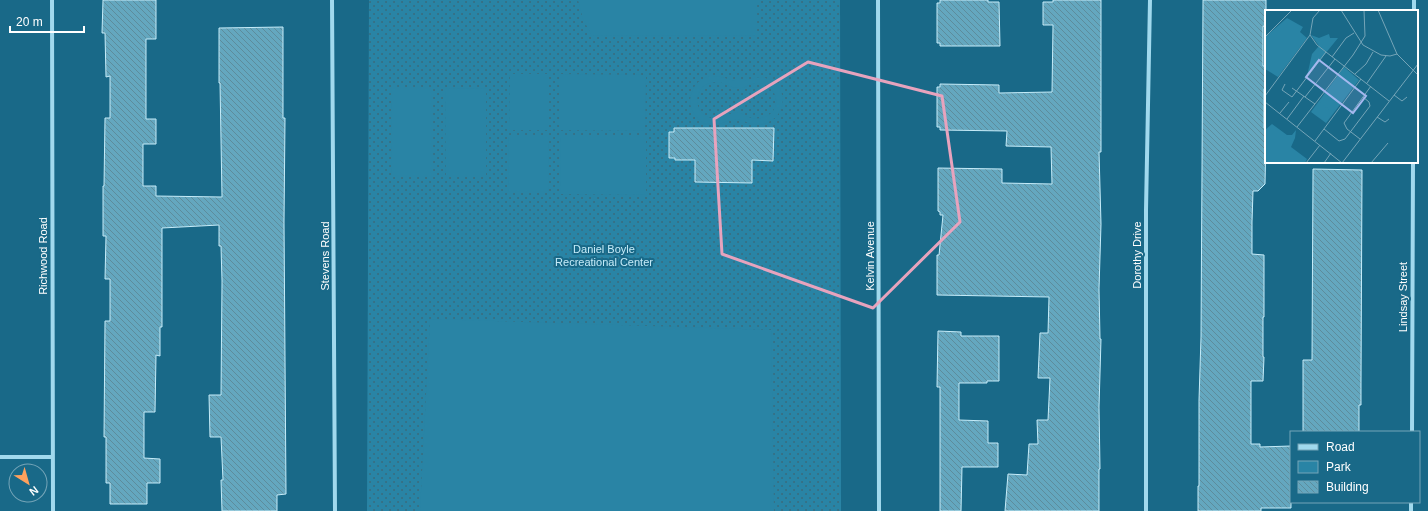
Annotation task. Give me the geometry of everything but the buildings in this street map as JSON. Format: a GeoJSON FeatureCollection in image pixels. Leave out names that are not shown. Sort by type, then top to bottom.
{"type":"FeatureCollection","features":[{"type":"Feature","properties":{"kind":"street","name":"Richwood Road"},"geometry":{"type":"LineString","coordinates":[[52,0],[53,511]]}},
{"type":"Feature","properties":{"kind":"street","name":"Stevens Road"},"geometry":{"type":"LineString","coordinates":[[332,0],[335,511]]}},
{"type":"Feature","properties":{"kind":"street","name":"Kelvin Avenue"},"geometry":{"type":"LineString","coordinates":[[878,0],[879,511]]}},
{"type":"Feature","properties":{"kind":"street","name":"Dorothy Drive"},"geometry":{"type":"LineString","coordinates":[[1146,511],[1146,210],[1150,0]]}},
{"type":"Feature","properties":{"kind":"street","name":"Lindsay Street"},"geometry":{"type":"LineString","coordinates":[[1412,431],[1413,163]]}},
{"type":"Feature","properties":{"kind":"street"},"geometry":{"type":"LineString","coordinates":[[0,457],[52,457]]}},
{"type":"Feature","properties":{"kind":"highlighted area"},"geometry":{"type":"Polygon","coordinates":[[[808,62],[942,96],[960,222],[873,308],[722,254],[714,119],[808,62]]]}},
{"type":"Feature","properties":{"kind":"green space","name":"Daniel Boyle Recreational Center"},"geometry":{"type":"Polygon","coordinates":[[[369,0],[840,0],[841,511],[367,511],[369,0]]]}},
{"type":"Feature","properties":{"kind":"green space"},"geometry":{"type":"Polygon","coordinates":[[[578,0],[756,0],[756,35],[592,36],[583,19],[578,0]]]}},
{"type":"Feature","properties":{"kind":"green space"},"geometry":{"type":"Polygon","coordinates":[[[510,74],[548,74],[548,130],[509,130],[510,74]]]}},
{"type":"Feature","properties":{"kind":"green space"},"geometry":{"type":"Polygon","coordinates":[[[560,74],[646,75],[645,131],[560,130],[560,74]]]}},
{"type":"Feature","properties":{"kind":"green space"},"geometry":{"type":"Polygon","coordinates":[[[709,76],[718,76],[739,81],[746,81],[761,77],[773,82],[782,94],[783,101],[778,115],[772,120],[757,125],[743,120],[734,120],[712,125],[701,121],[692,109],[690,101],[691,95],[695,86],[701,80],[709,76]],[[720,82],[709,83],[699,92],[697,100],[699,109],[706,116],[710,118],[717,118],[737,113],[759,118],[766,117],[774,110],[776,98],[772,90],[764,84],[755,83],[736,88],[720,82]]]}},
{"type":"Feature","properties":{"kind":"green space"},"geometry":{"type":"Polygon","coordinates":[[[391,88],[432,88],[432,177],[392,177],[391,88]]]}},
{"type":"Feature","properties":{"kind":"green space"},"geometry":{"type":"Polygon","coordinates":[[[486,88],[486,177],[446,177],[445,89],[486,88]]]}},
{"type":"Feature","properties":{"kind":"green space"},"geometry":{"type":"Polygon","coordinates":[[[509,136],[549,136],[548,193],[508,193],[509,136]]]}},
{"type":"Feature","properties":{"kind":"green space"},"geometry":{"type":"Polygon","coordinates":[[[561,137],[646,137],[646,195],[560,194],[561,137]]]}},
{"type":"Feature","properties":{"kind":"green space"},"geometry":{"type":"Polygon","coordinates":[[[430,319],[771,330],[774,511],[420,511],[430,319]]]}}]}
